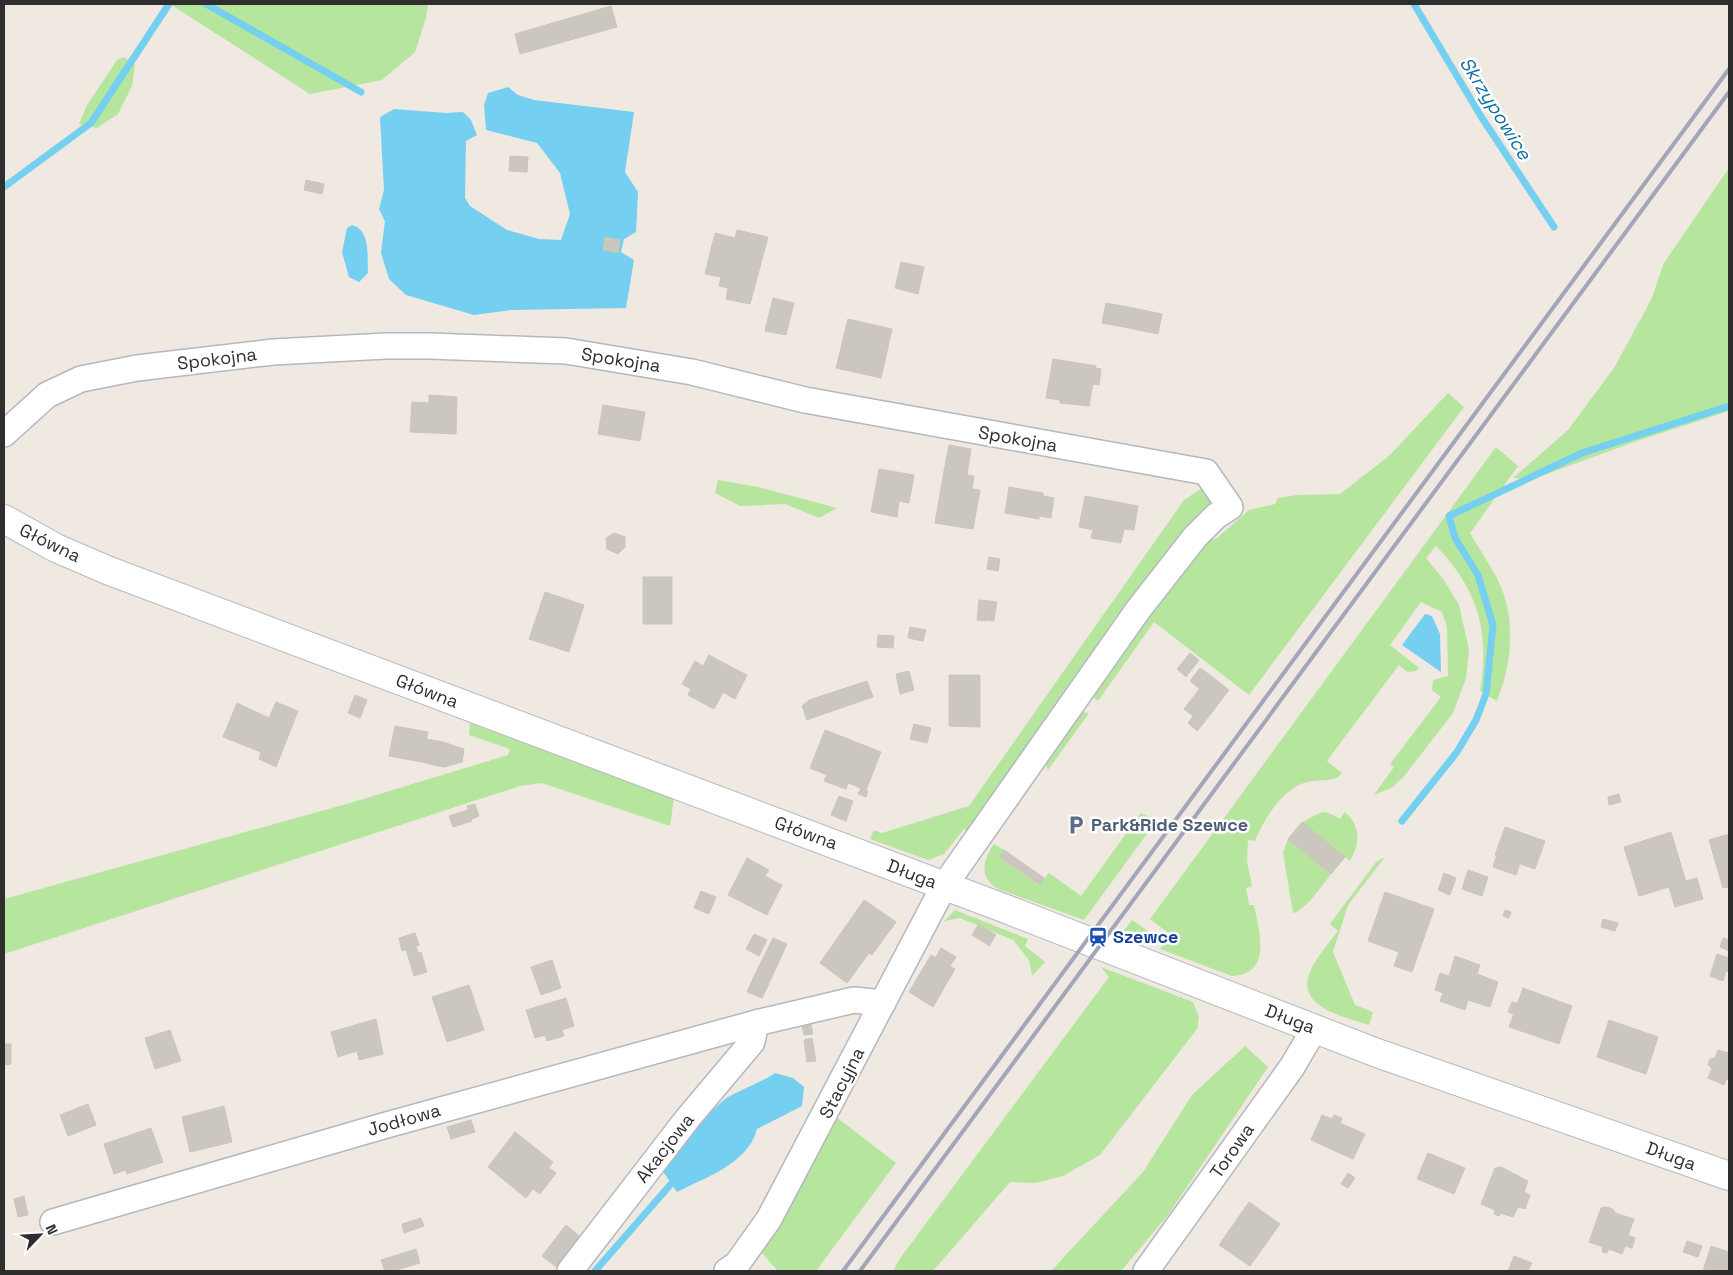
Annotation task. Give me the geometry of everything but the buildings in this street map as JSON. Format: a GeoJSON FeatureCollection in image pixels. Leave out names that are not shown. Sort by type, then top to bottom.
{"type":"FeatureCollection","features":[{"type":"Feature","properties":{"kind":"street","name":"Spokojna"},"geometry":{"type":"LineString","coordinates":[[4,434],[48,394],[81,379],[137,368],[273,352],[386,346],[566,351],[692,372],[805,400],[1206,472],[1230,507]]}},
{"type":"Feature","properties":{"kind":"street","name":"Stacyjna"},"geometry":{"type":"LineString","coordinates":[[727,1271],[737,1264],[769,1219],[944,886],[1138,610],[1195,537],[1216,516],[1230,507]]}},
{"type":"Feature","properties":{"kind":"street","name":"Główna"},"geometry":{"type":"LineString","coordinates":[[4,519],[56,548],[106,570],[855,852]]}},
{"type":"Feature","properties":{"kind":"street","name":"Długa"},"geometry":{"type":"LineString","coordinates":[[855,852],[1377,1052],[1729,1176]]}},
{"type":"Feature","properties":{"kind":"street","name":"Jodłowa"},"geometry":{"type":"LineString","coordinates":[[53,1222],[383,1126],[756,1023],[854,1000],[883,1003]]}},
{"type":"Feature","properties":{"kind":"street","name":"Akacjowa"},"geometry":{"type":"LineString","coordinates":[[570,1271],[688,1118],[752,1042],[756,1023]]}},
{"type":"Feature","properties":{"kind":"street","name":"Torowa"},"geometry":{"type":"LineString","coordinates":[[1146,1271],[1292,1067],[1315,1028]]}},
{"type":"Feature","properties":{"kind":"green space"},"geometry":{"type":"Polygon","coordinates":[[[170,4],[428,4],[426,18],[415,52],[382,80],[310,94],[170,4]]]}},
{"type":"Feature","properties":{"kind":"green space"},"geometry":{"type":"Polygon","coordinates":[[[124,57],[135,65],[132,86],[118,114],[97,128],[79,124],[87,105],[117,60],[124,57]]]}},
{"type":"Feature","properties":{"kind":"green space"},"geometry":{"type":"Polygon","coordinates":[[[1729,168],[1729,411],[1637,441],[1533,479],[1513,478],[1568,430],[1614,368],[1651,300],[1664,263],[1729,168]]]}},
{"type":"Feature","properties":{"kind":"green space"},"geometry":{"type":"Polygon","coordinates":[[[1448,393],[1464,407],[1249,695],[1154,622],[1098,701],[1088,693],[1202,544],[1217,538],[1249,510],[1275,504],[1278,498],[1297,495],[1340,494],[1390,455],[1448,393]]]}},
{"type":"Feature","properties":{"kind":"green space"},"geometry":{"type":"Polygon","coordinates":[[[1496,447],[1518,466],[1470,533],[1498,580],[1509,615],[1510,644],[1508,659],[1506,673],[1497,701],[1480,691],[1483,670],[1482,631],[1471,595],[1462,578],[1436,546],[1426,558],[1444,580],[1459,605],[1469,650],[1466,678],[1453,713],[1405,775],[1393,787],[1374,795],[1394,767],[1390,764],[1441,697],[1432,690],[1433,680],[1448,676],[1447,627],[1442,612],[1421,602],[1390,645],[1419,668],[1416,671],[1407,672],[1399,665],[1335,750],[1327,761],[1342,773],[1334,779],[1308,782],[1290,790],[1269,814],[1255,841],[1248,840],[1247,861],[1252,886],[1246,888],[1249,905],[1254,905],[1260,938],[1258,960],[1253,968],[1245,973],[1232,976],[1160,949],[1171,935],[1150,919],[1496,447]]]}},
{"type":"Feature","properties":{"kind":"green space"},"geometry":{"type":"Polygon","coordinates":[[[718,480],[758,487],[837,508],[819,518],[785,504],[740,506],[715,493],[718,480]]]}},
{"type":"Feature","properties":{"kind":"green space"},"geometry":{"type":"Polygon","coordinates":[[[1207,485],[1221,504],[970,832],[964,829],[944,854],[928,860],[870,839],[874,830],[882,833],[969,806],[1184,500],[1207,485]]]}},
{"type":"Feature","properties":{"kind":"green space"},"geometry":{"type":"Polygon","coordinates":[[[1076,711],[1089,713],[1048,770],[1043,759],[1076,711]]]}},
{"type":"Feature","properties":{"kind":"green space"},"geometry":{"type":"Polygon","coordinates":[[[470,723],[674,798],[670,826],[542,783],[520,786],[4,954],[4,899],[350,803],[508,755],[510,749],[469,735],[470,723]]]}},
{"type":"Feature","properties":{"kind":"green space"},"geometry":{"type":"Polygon","coordinates":[[[1322,812],[1329,813],[1340,819],[1345,812],[1354,823],[1357,841],[1350,861],[1302,822],[1322,812]]]}},
{"type":"Feature","properties":{"kind":"green space"},"geometry":{"type":"Polygon","coordinates":[[[1141,813],[1157,820],[1084,920],[998,889],[987,879],[984,868],[985,862],[994,844],[1004,850],[1000,858],[1039,885],[1049,873],[1081,896],[1141,813]]]}},
{"type":"Feature","properties":{"kind":"green space"},"geometry":{"type":"Polygon","coordinates":[[[1288,839],[1331,874],[1308,902],[1293,913],[1283,853],[1288,839]]]}},
{"type":"Feature","properties":{"kind":"green space"},"geometry":{"type":"Polygon","coordinates":[[[1385,857],[1348,905],[1333,952],[1355,1005],[1373,1012],[1369,1025],[1335,1014],[1315,1002],[1309,993],[1307,983],[1316,960],[1338,931],[1330,924],[1376,862],[1385,857]]]}},
{"type":"Feature","properties":{"kind":"green space"},"geometry":{"type":"Polygon","coordinates":[[[955,910],[1028,939],[1025,946],[1045,962],[1032,976],[1029,960],[1013,940],[960,918],[944,921],[955,910]]]}},
{"type":"Feature","properties":{"kind":"green space"},"geometry":{"type":"Polygon","coordinates":[[[1132,920],[1158,938],[1152,946],[1122,933],[1132,920]]]}},
{"type":"Feature","properties":{"kind":"green space"},"geometry":{"type":"Polygon","coordinates":[[[1101,967],[1193,1002],[1199,1017],[1197,1029],[1100,1155],[1063,1176],[1035,1183],[1010,1182],[933,1271],[893,1271],[901,1257],[1109,977],[1101,967]]]}},
{"type":"Feature","properties":{"kind":"green space"},"geometry":{"type":"Polygon","coordinates":[[[1245,1046],[1268,1067],[1168,1215],[1121,1271],[1051,1271],[1143,1172],[1192,1095],[1245,1046]]]}},
{"type":"Feature","properties":{"kind":"green space"},"geometry":{"type":"Polygon","coordinates":[[[836,1117],[896,1163],[816,1271],[778,1271],[760,1251],[836,1117]]]}},
{"type":"Feature","properties":{"kind":"water"},"geometry":{"type":"Polygon","coordinates":[[[508,87],[518,95],[534,100],[634,112],[625,172],[638,192],[636,232],[624,239],[621,252],[634,260],[626,308],[511,310],[474,315],[406,295],[389,279],[381,253],[385,221],[379,209],[384,190],[380,117],[394,109],[446,113],[463,112],[471,120],[477,135],[466,141],[465,198],[470,206],[507,230],[539,239],[561,240],[570,214],[560,173],[537,143],[486,130],[484,105],[488,93],[508,87]]]}},
{"type":"Feature","properties":{"kind":"water"},"geometry":{"type":"Polygon","coordinates":[[[352,225],[362,232],[368,252],[368,273],[359,282],[349,277],[342,252],[347,228],[352,225]]]}},
{"type":"Feature","properties":{"kind":"water"},"geometry":{"type":"Polygon","coordinates":[[[1425,614],[1432,616],[1440,634],[1441,672],[1402,645],[1425,614]]]}},
{"type":"Feature","properties":{"kind":"water"},"geometry":{"type":"Polygon","coordinates":[[[775,1073],[793,1078],[804,1087],[802,1106],[757,1129],[745,1152],[724,1168],[677,1192],[662,1170],[684,1143],[707,1116],[724,1100],[775,1073]]]}},
{"type":"Feature","properties":{"kind":"waterway","name":"Skrzypowice"},"geometry":{"type":"LineString","coordinates":[[4,187],[91,123],[169,4]]}},
{"type":"Feature","properties":{"kind":"waterway"},"geometry":{"type":"LineString","coordinates":[[206,4],[361,92]]}},
{"type":"Feature","properties":{"kind":"waterway","name":"Skrzypowice"},"geometry":{"type":"LineString","coordinates":[[1414,4],[1482,118],[1554,227]]}},
{"type":"Feature","properties":{"kind":"waterway"},"geometry":{"type":"LineString","coordinates":[[1402,821],[1457,752],[1476,720],[1486,694],[1493,625],[1478,575],[1455,538],[1449,516],[1582,453],[1729,406]]}},
{"type":"Feature","properties":{"kind":"waterway"},"geometry":{"type":"LineString","coordinates":[[595,1271],[678,1176]]}},
{"type":"Feature","properties":{"kind":"railway"},"geometry":{"type":"LineString","coordinates":[[843,1271],[1729,69]]}},
{"type":"Feature","properties":{"kind":"railway"},"geometry":{"type":"LineString","coordinates":[[860,1271],[1729,92]]}},
{"type":"Feature","properties":{"kind":"place","name":"Park&Ride Szewce"},"geometry":{"type":"Point","coordinates":[1076,825]}},
{"type":"Feature","properties":{"kind":"place","name":"Szewce"},"geometry":{"type":"Point","coordinates":[1098,937]}}]}
